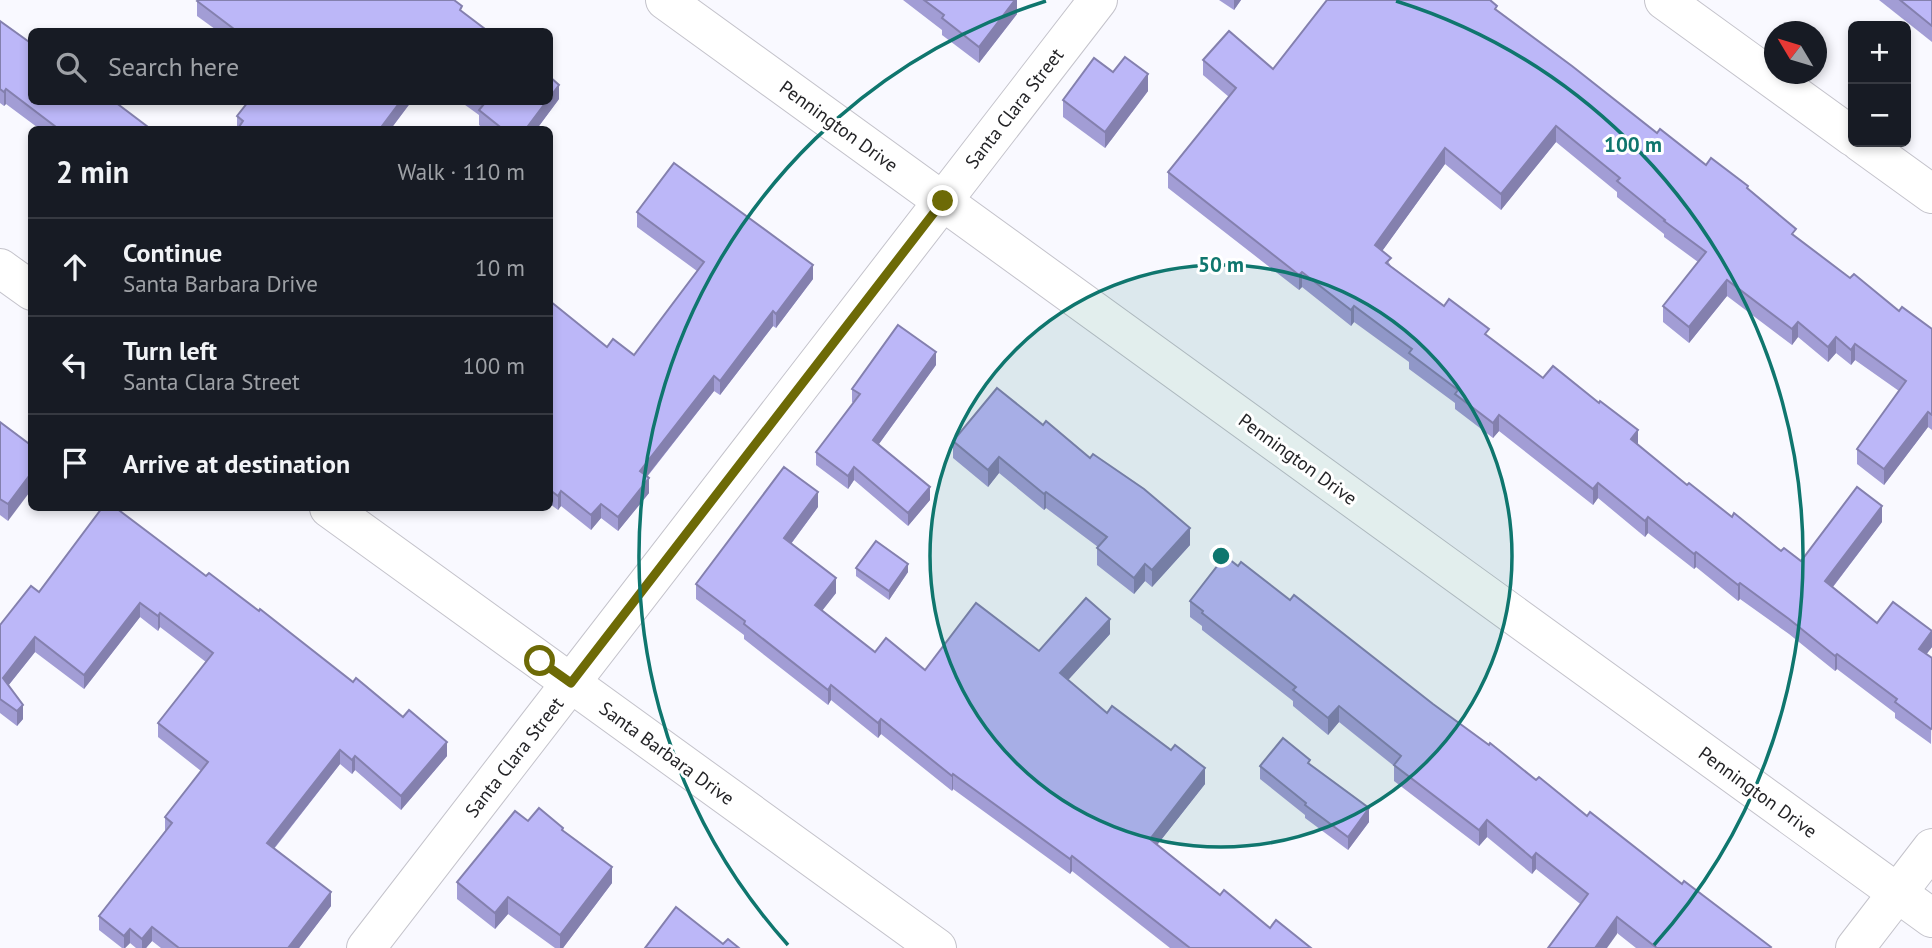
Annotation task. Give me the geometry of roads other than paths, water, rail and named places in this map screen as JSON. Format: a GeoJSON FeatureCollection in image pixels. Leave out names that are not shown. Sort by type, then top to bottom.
{"type":"FeatureCollection","features":[{"type":"Feature","properties":{"kind":"street","name":"Pennington Drive"},"geometry":{"type":"LineString","coordinates":[[665,0],[1932,918]]}},
{"type":"Feature","properties":{"kind":"street","name":"Santa Clara Street"},"geometry":{"type":"LineString","coordinates":[[366,948],[1098,0]]}},
{"type":"Feature","properties":{"kind":"street"},"geometry":{"type":"LineString","coordinates":[[1664,0],[1848,133]]}},
{"type":"Feature","properties":{"kind":"street"},"geometry":{"type":"LineString","coordinates":[[1867,147],[1932,194]]}},
{"type":"Feature","properties":{"kind":"street"},"geometry":{"type":"LineString","coordinates":[[0,268],[28,288]]}},
{"type":"Feature","properties":{"kind":"street","name":"Santa Barbara Drive"},"geometry":{"type":"LineString","coordinates":[[333,511],[937,948]]}},
{"type":"Feature","properties":{"kind":"street"},"geometry":{"type":"LineString","coordinates":[[1855,948],[1932,849]]}}]}
